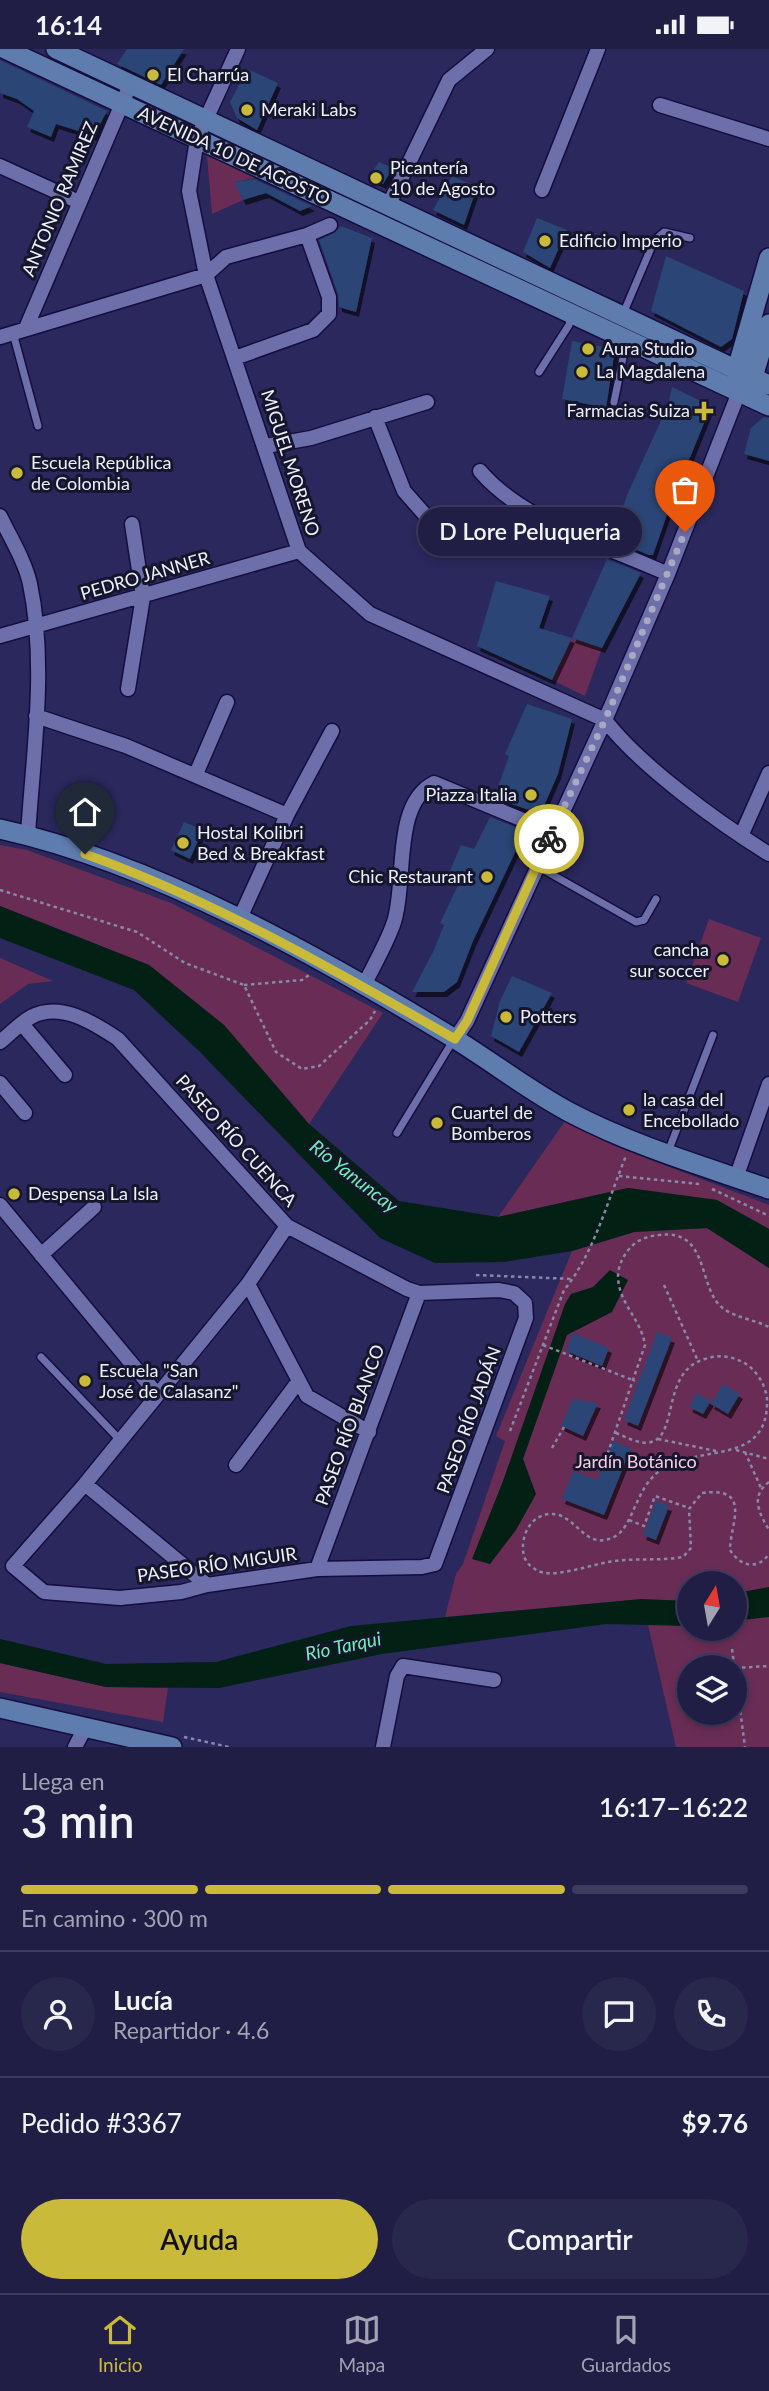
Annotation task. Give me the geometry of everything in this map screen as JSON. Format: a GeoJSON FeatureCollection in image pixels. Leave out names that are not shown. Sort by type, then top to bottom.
{"type":"FeatureCollection","features":[{"type":"Feature","properties":{"kind":"main road","name":"AVENIDA 10 DE AGOSTO"},"geometry":{"type":"LineString","coordinates":[[5,49],[769,407]]}},
{"type":"Feature","properties":{"kind":"main road","name":"AVENIDA 10 DE AGOSTO"},"geometry":{"type":"LineString","coordinates":[[56,49],[753,377]]}},
{"type":"Feature","properties":{"kind":"main road"},"geometry":{"type":"LineString","coordinates":[[463,264],[472,244]]}},
{"type":"Feature","properties":{"kind":"main road"},"geometry":{"type":"LineString","coordinates":[[753,377],[769,258]]}},
{"type":"Feature","properties":{"kind":"main road"},"geometry":{"type":"LineString","coordinates":[[739,392],[753,377],[769,324]]}},
{"type":"Feature","properties":{"kind":"main road"},"geometry":{"type":"LineString","coordinates":[[0,829],[28,835],[101,860],[239,920],[364,985],[569,1112],[668,1154],[769,1189]]}},
{"type":"Feature","properties":{"kind":"main road"},"geometry":{"type":"LineString","coordinates":[[0,1708],[172,1747]]}},
{"type":"Feature","properties":{"kind":"street","name":"MIGUEL MORENO"},"geometry":{"type":"LineString","coordinates":[[238,49],[197,139],[189,191],[206,275],[266,446],[299,551],[370,614],[605,720],[623,744],[741,837],[769,854]]}},
{"type":"Feature","properties":{"kind":"street"},"geometry":{"type":"LineString","coordinates":[[390,204],[449,80],[487,49]]}},
{"type":"Feature","properties":{"kind":"street"},"geometry":{"type":"LineString","coordinates":[[542,190],[598,49]]}},
{"type":"Feature","properties":{"kind":"street","name":"ANTONIO RAMIREZ"},"geometry":{"type":"LineString","coordinates":[[13,333],[79,202],[130,85]]}},
{"type":"Feature","properties":{"kind":"street"},"geometry":{"type":"LineString","coordinates":[[660,105],[769,139]]}},
{"type":"Feature","properties":{"kind":"street"},"geometry":{"type":"LineString","coordinates":[[0,166],[79,202]]}},
{"type":"Feature","properties":{"kind":"street"},"geometry":{"type":"LineString","coordinates":[[13,333],[206,275],[226,257],[307,235],[330,225]]}},
{"type":"Feature","properties":{"kind":"street"},"geometry":{"type":"LineString","coordinates":[[235,358],[313,330],[329,314],[328,297],[307,235]]}},
{"type":"Feature","properties":{"kind":"street"},"geometry":{"type":"LineString","coordinates":[[455,1039],[467,1021],[605,720],[668,574],[739,392]]}},
{"type":"Feature","properties":{"kind":"street"},"geometry":{"type":"LineString","coordinates":[[266,446],[311,438],[427,402]]}},
{"type":"Feature","properties":{"kind":"street"},"geometry":{"type":"LineString","coordinates":[[375,417],[404,491],[426,516]]}},
{"type":"Feature","properties":{"kind":"street"},"geometry":{"type":"LineString","coordinates":[[480,471],[495,489],[532,511],[668,574]]}},
{"type":"Feature","properties":{"kind":"street"},"geometry":{"type":"LineString","coordinates":[[0,516],[29,581],[36,625],[36,716],[28,835]]}},
{"type":"Feature","properties":{"kind":"street"},"geometry":{"type":"LineString","coordinates":[[128,689],[144,597],[132,524]]}},
{"type":"Feature","properties":{"kind":"street","name":"PEDRO JANNER"},"geometry":{"type":"LineString","coordinates":[[0,636],[299,551]]}},
{"type":"Feature","properties":{"kind":"street"},"geometry":{"type":"LineString","coordinates":[[196,774],[227,702]]}},
{"type":"Feature","properties":{"kind":"street"},"geometry":{"type":"LineString","coordinates":[[36,716],[196,774],[287,815]]}},
{"type":"Feature","properties":{"kind":"street"},"geometry":{"type":"LineString","coordinates":[[239,920],[287,815],[332,731]]}},
{"type":"Feature","properties":{"kind":"street"},"geometry":{"type":"LineString","coordinates":[[741,837],[769,773]]}},
{"type":"Feature","properties":{"kind":"street"},"geometry":{"type":"LineString","coordinates":[[364,985],[394,923],[400,897],[406,821],[422,789],[434,783],[552,832]]}},
{"type":"Feature","properties":{"kind":"street","name":"PASEO RÍO CUENCA"},"geometry":{"type":"LineString","coordinates":[[22,1024],[46,1011],[65,1012],[94,1024],[118,1039],[287,1226],[419,1293],[499,1290],[514,1293]]}},
{"type":"Feature","properties":{"kind":"street"},"geometry":{"type":"LineString","coordinates":[[0,1042],[22,1024],[65,1075]]}},
{"type":"Feature","properties":{"kind":"street"},"geometry":{"type":"LineString","coordinates":[[0,1083],[25,1113]]}},
{"type":"Feature","properties":{"kind":"street"},"geometry":{"type":"LineString","coordinates":[[736,1178],[769,1084]]}},
{"type":"Feature","properties":{"kind":"street"},"geometry":{"type":"LineString","coordinates":[[0,1205],[156,1393]]}},
{"type":"Feature","properties":{"kind":"street"},"geometry":{"type":"LineString","coordinates":[[41,1255],[94,1207]]}},
{"type":"Feature","properties":{"kind":"street"},"geometry":{"type":"LineString","coordinates":[[7,1565],[85,1484],[156,1393],[248,1284],[287,1226]]}},
{"type":"Feature","properties":{"kind":"street"},"geometry":{"type":"LineString","coordinates":[[248,1284],[307,1396],[369,1431]]}},
{"type":"Feature","properties":{"kind":"street","name":"PASEO RÍO BLANCO"},"geometry":{"type":"LineString","coordinates":[[317,1569],[419,1293]]}},
{"type":"Feature","properties":{"kind":"street","name":"PASEO RÍO JADÁN"},"geometry":{"type":"LineString","coordinates":[[435,1564],[524,1326],[525,1303],[514,1293]]}},
{"type":"Feature","properties":{"kind":"street"},"geometry":{"type":"LineString","coordinates":[[236,1465],[298,1382]]}},
{"type":"Feature","properties":{"kind":"street"},"geometry":{"type":"LineString","coordinates":[[85,1484],[207,1584]]}},
{"type":"Feature","properties":{"kind":"street","name":"PASEO RÍO MIGUIR"},"geometry":{"type":"LineString","coordinates":[[7,1565],[44,1592],[120,1598],[181,1592],[207,1584],[317,1569],[422,1567],[435,1564]]}},
{"type":"Feature","properties":{"kind":"street"},"geometry":{"type":"LineString","coordinates":[[383,1747],[397,1676],[403,1666],[494,1680]]}},
{"type":"Feature","properties":{"kind":"street"},"geometry":{"type":"LineString","coordinates":[[75,1747],[85,1728]]}},
{"type":"Feature","properties":{"kind":"lane"},"geometry":{"type":"LineString","coordinates":[[623,315],[654,241],[664,232],[690,238]]}},
{"type":"Feature","properties":{"kind":"lane"},"geometry":{"type":"LineString","coordinates":[[539,372],[569,325],[571,314]]}},
{"type":"Feature","properties":{"kind":"lane"},"geometry":{"type":"LineString","coordinates":[[13,333],[38,426]]}},
{"type":"Feature","properties":{"kind":"lane"},"geometry":{"type":"LineString","coordinates":[[614,402],[624,353],[631,341]]}},
{"type":"Feature","properties":{"kind":"lane"},"geometry":{"type":"LineString","coordinates":[[537,866],[636,922],[644,921],[656,899]]}},
{"type":"Feature","properties":{"kind":"lane"},"geometry":{"type":"LineString","coordinates":[[668,1154],[713,1035]]}},
{"type":"Feature","properties":{"kind":"lane"},"geometry":{"type":"LineString","coordinates":[[397,1133],[455,1039]]}},
{"type":"Feature","properties":{"kind":"lane"},"geometry":{"type":"LineString","coordinates":[[41,1357],[120,1440]]}},
{"type":"Feature","properties":{"kind":"path"},"geometry":{"type":"LineString","coordinates":[[0,890],[137,932],[185,963],[244,985],[302,980],[317,970]]}},
{"type":"Feature","properties":{"kind":"path"},"geometry":{"type":"LineString","coordinates":[[244,985],[276,1052],[302,1069],[319,1066],[370,1020],[378,1005]]}},
{"type":"Feature","properties":{"kind":"path"},"geometry":{"type":"LineString","coordinates":[[510,1431],[564,1290],[573,1279],[589,1246],[632,1140]]}},
{"type":"Feature","properties":{"kind":"path"},"geometry":{"type":"LineString","coordinates":[[618,1176],[700,1184]]}},
{"type":"Feature","properties":{"kind":"path"},"geometry":{"type":"LineString","coordinates":[[712,1189],[769,1216]]}},
{"type":"Feature","properties":{"kind":"path"},"geometry":{"type":"LineString","coordinates":[[603,1467],[635,1381],[645,1345],[643,1329],[620,1296],[618,1274],[623,1256],[634,1244],[649,1236],[665,1234],[683,1240],[695,1249],[704,1264],[712,1295],[722,1308],[769,1327]]}},
{"type":"Feature","properties":{"kind":"path"},"geometry":{"type":"LineString","coordinates":[[664,1286],[698,1361]]}},
{"type":"Feature","properties":{"kind":"path"},"geometry":{"type":"LineString","coordinates":[[542,1345],[635,1381]]}},
{"type":"Feature","properties":{"kind":"path"},"geometry":{"type":"LineString","coordinates":[[616,1433],[638,1442],[649,1443],[658,1439],[664,1430],[675,1385],[684,1370],[698,1361],[714,1356],[732,1357],[748,1365],[760,1377],[767,1394],[767,1411],[762,1429],[751,1443],[736,1450],[699,1454],[661,1469],[646,1484],[623,1532],[610,1539],[595,1540],[580,1534],[571,1522],[558,1515],[542,1515],[530,1523],[522,1550],[526,1563],[539,1572],[557,1573],[614,1562],[683,1557],[691,1548],[690,1509],[702,1493],[714,1492],[727,1495],[735,1505],[737,1517],[730,1550],[736,1560],[745,1565],[758,1564],[769,1554]]}},
{"type":"Feature","properties":{"kind":"path"},"geometry":{"type":"LineString","coordinates":[[552,1448],[564,1427]]}},
{"type":"Feature","properties":{"kind":"path"},"geometry":{"type":"LineString","coordinates":[[658,1439],[720,1451]]}},
{"type":"Feature","properties":{"kind":"path"},"geometry":{"type":"LineString","coordinates":[[736,1450],[769,1459]]}},
{"type":"Feature","properties":{"kind":"path"},"geometry":{"type":"LineString","coordinates":[[745,1453],[761,1489]]}},
{"type":"Feature","properties":{"kind":"path"},"geometry":{"type":"LineString","coordinates":[[768,1483],[761,1489],[757,1500],[758,1511],[769,1530]]}},
{"type":"Feature","properties":{"kind":"path"},"geometry":{"type":"LineString","coordinates":[[629,1520],[644,1526],[655,1496],[690,1509]]}},
{"type":"Feature","properties":{"kind":"path"},"geometry":{"type":"LineString","coordinates":[[732,1649],[733,1655]]}},
{"type":"Feature","properties":{"kind":"path"},"geometry":{"type":"LineString","coordinates":[[747,1667],[769,1666]]}},
{"type":"Feature","properties":{"kind":"path"},"geometry":{"type":"LineString","coordinates":[[742,1725],[745,1747]]}},
{"type":"Feature","properties":{"kind":"green space"},"geometry":{"type":"Polygon","coordinates":[[[207,156],[252,174],[255,178],[235,182],[243,200],[212,214],[207,156]]]}},
{"type":"Feature","properties":{"kind":"green space"},"geometry":{"type":"Polygon","coordinates":[[[572,638],[602,648],[585,696],[552,680],[572,638]]]}},
{"type":"Feature","properties":{"kind":"green space"},"geometry":{"type":"Polygon","coordinates":[[[0,845],[27,850],[171,903],[383,1013],[309,1124],[224,1025],[149,965],[0,906],[0,845]]]}},
{"type":"Feature","properties":{"kind":"green space","name":"cancha sur soccer"},"geometry":{"type":"Polygon","coordinates":[[[709,919],[761,938],[738,1002],[686,983],[709,919]]]}},
{"type":"Feature","properties":{"kind":"green space"},"geometry":{"type":"Polygon","coordinates":[[[0,958],[53,981],[28,984],[0,1004],[0,958]]]}},
{"type":"Feature","properties":{"kind":"green space"},"geometry":{"type":"Polygon","coordinates":[[[565,1121],[612,1145],[769,1205],[769,1229],[717,1200],[628,1188],[498,1217],[565,1121]]]}},
{"type":"Feature","properties":{"kind":"green space","name":"Jardín Botánico"},"geometry":{"type":"Polygon","coordinates":[[[707,1228],[769,1268],[769,1747],[676,1747],[642,1599],[445,1617],[456,1574],[463,1564],[505,1441],[496,1436],[572,1251],[634,1232],[707,1228]]]}},
{"type":"Feature","properties":{"kind":"green space"},"geometry":{"type":"Polygon","coordinates":[[[0,1663],[106,1687],[168,1688],[163,1722],[0,1692],[0,1663]]]}},
{"type":"Feature","properties":{"kind":"water","name":"Río Yanuncay"},"geometry":{"type":"Polygon","coordinates":[[[0,906],[149,965],[224,1025],[309,1124],[399,1201],[498,1217],[628,1188],[717,1200],[769,1229],[769,1268],[707,1228],[634,1232],[572,1251],[504,1262],[435,1263],[380,1238],[199,1051],[134,990],[0,938],[0,906]]]}},
{"type":"Feature","properties":{"kind":"water"},"geometry":{"type":"Polygon","coordinates":[[[610,1270],[628,1280],[612,1312],[567,1335],[523,1459],[536,1494],[516,1530],[490,1564],[472,1559],[503,1481],[565,1304],[571,1294],[593,1287],[610,1270]]]}},
{"type":"Feature","properties":{"kind":"water"},"geometry":{"type":"Polygon","coordinates":[[[769,1587],[769,1617],[747,1620],[747,1591],[769,1587]]]}},
{"type":"Feature","properties":{"kind":"water","name":"Río Tarqui"},"geometry":{"type":"Polygon","coordinates":[[[642,1599],[677,1600],[677,1626],[606,1624],[382,1654],[219,1688],[106,1687],[0,1663],[0,1639],[106,1664],[216,1662],[351,1626],[642,1599]]]}},
{"type":"Feature","properties":{"kind":"building","name":"El Charrúa"},"geometry":{"type":"Polygon","coordinates":[[[127,49],[184,49],[161,85],[117,64],[127,49]]]}},
{"type":"Feature","properties":{"kind":"building"},"geometry":{"type":"Polygon","coordinates":[[[0,60],[107,111],[94,136],[56,124],[51,137],[27,127],[34,111],[17,99],[0,93],[0,60]]]}},
{"type":"Feature","properties":{"kind":"building"},"geometry":{"type":"Polygon","coordinates":[[[247,69],[278,83],[257,130],[237,118],[230,102],[247,69]]]}},
{"type":"Feature","properties":{"kind":"building"},"geometry":{"type":"Polygon","coordinates":[[[379,162],[393,168],[383,184],[369,177],[379,162]]]}},
{"type":"Feature","properties":{"kind":"building"},"geometry":{"type":"Polygon","coordinates":[[[452,176],[477,187],[464,225],[433,210],[452,176]]]}},
{"type":"Feature","properties":{"kind":"building"},"geometry":{"type":"Polygon","coordinates":[[[254,179],[312,206],[300,211],[266,193],[243,200],[234,182],[254,179]]]}},
{"type":"Feature","properties":{"kind":"building","name":"Edificio Imperio"},"geometry":{"type":"Polygon","coordinates":[[[537,218],[567,230],[550,268],[523,252],[537,218]]]}},
{"type":"Feature","properties":{"kind":"building"},"geometry":{"type":"Polygon","coordinates":[[[341,226],[372,238],[356,312],[339,307],[338,294],[319,240],[334,233],[341,226]]]}},
{"type":"Feature","properties":{"kind":"building"},"geometry":{"type":"Polygon","coordinates":[[[666,256],[744,291],[732,339],[721,347],[651,311],[666,256]]]}},
{"type":"Feature","properties":{"kind":"building","name":"La Magdalena"},"geometry":{"type":"Polygon","coordinates":[[[572,341],[615,349],[606,408],[562,399],[572,341]]]}},
{"type":"Feature","properties":{"kind":"building"},"geometry":{"type":"Polygon","coordinates":[[[672,387],[711,406],[653,555],[649,555],[613,540],[627,495],[668,405],[672,387]]]}},
{"type":"Feature","properties":{"kind":"building"},"geometry":{"type":"Polygon","coordinates":[[[764,417],[769,418],[769,461],[744,454],[751,428],[764,417]]]}},
{"type":"Feature","properties":{"kind":"building"},"geometry":{"type":"Polygon","coordinates":[[[607,559],[641,573],[602,648],[572,638],[607,559]]]}},
{"type":"Feature","properties":{"kind":"building"},"geometry":{"type":"Polygon","coordinates":[[[496,581],[550,596],[539,628],[572,638],[552,680],[477,646],[496,581]]]}},
{"type":"Feature","properties":{"kind":"building"},"geometry":{"type":"Polygon","coordinates":[[[527,704],[572,719],[558,774],[543,808],[532,811],[494,798],[509,756],[505,754],[527,704]]]}},
{"type":"Feature","properties":{"kind":"building"},"geometry":{"type":"Polygon","coordinates":[[[490,817],[520,829],[522,838],[473,941],[457,982],[444,992],[412,992],[433,952],[444,925],[440,923],[461,879],[449,873],[461,845],[474,849],[490,817]]]}},
{"type":"Feature","properties":{"kind":"building"},"geometry":{"type":"Polygon","coordinates":[[[184,822],[203,830],[190,859],[171,850],[184,822]]]}},
{"type":"Feature","properties":{"kind":"building"},"geometry":{"type":"Polygon","coordinates":[[[512,976],[552,993],[519,1052],[491,1036],[500,1001],[512,976]]]}},
{"type":"Feature","properties":{"kind":"building"},"geometry":{"type":"Polygon","coordinates":[[[657,1332],[672,1338],[638,1426],[624,1420],[657,1332]]]}},
{"type":"Feature","properties":{"kind":"building"},"geometry":{"type":"Polygon","coordinates":[[[573,1333],[609,1348],[602,1366],[566,1351],[573,1333]]]}},
{"type":"Feature","properties":{"kind":"building"},"geometry":{"type":"Polygon","coordinates":[[[723,1384],[740,1394],[728,1414],[711,1404],[723,1384]]]}},
{"type":"Feature","properties":{"kind":"building"},"geometry":{"type":"Polygon","coordinates":[[[697,1393],[711,1401],[703,1414],[689,1407],[697,1393]]]}},
{"type":"Feature","properties":{"kind":"building"},"geometry":{"type":"Polygon","coordinates":[[[573,1399],[598,1403],[583,1436],[561,1426],[573,1399]]]}},
{"type":"Feature","properties":{"kind":"building"},"geometry":{"type":"Polygon","coordinates":[[[612,1441],[631,1448],[604,1515],[562,1499],[573,1471],[597,1480],[612,1441]]]}},
{"type":"Feature","properties":{"kind":"building"},"geometry":{"type":"Polygon","coordinates":[[[656,1501],[669,1506],[656,1540],[643,1535],[656,1501]]]}},
{"type":"Feature","properties":{"kind":"way so far"},"geometry":{"type":"LineString","coordinates":[[549,839],[605,720],[685,532]]}},
{"type":"Feature","properties":{"kind":"place","name":"El Charrúa"},"geometry":{"type":"Point","coordinates":[153,75]}},
{"type":"Feature","properties":{"kind":"place","name":"Meraki Labs"},"geometry":{"type":"Point","coordinates":[247,110]}},
{"type":"Feature","properties":{"kind":"place","name":"Picantería 10 de Agosto"},"geometry":{"type":"Point","coordinates":[376,178]}},
{"type":"Feature","properties":{"kind":"place","name":"Edificio Imperio"},"geometry":{"type":"Point","coordinates":[545,241]}},
{"type":"Feature","properties":{"kind":"place","name":"Aura Studio"},"geometry":{"type":"Point","coordinates":[588,349]}},
{"type":"Feature","properties":{"kind":"place","name":"La Magdalena"},"geometry":{"type":"Point","coordinates":[582,372]}},
{"type":"Feature","properties":{"kind":"place","name":"Farmacias Suiza"},"geometry":{"type":"Point","coordinates":[704,411]}},
{"type":"Feature","properties":{"kind":"place","name":"Escuela República de Colombia"},"geometry":{"type":"Point","coordinates":[17,473]}},
{"type":"Feature","properties":{"kind":"place","name":"D Lore Peluqueria"},"geometry":{"type":"Point","coordinates":[685,532]}},
{"type":"Feature","properties":{"kind":"place","name":"Piazza Italia"},"geometry":{"type":"Point","coordinates":[531,795]}},
{"type":"Feature","properties":{"kind":"place","name":"Hostal Kolibri Bed & Breakfast"},"geometry":{"type":"Point","coordinates":[183,843]}},
{"type":"Feature","properties":{"kind":"place","name":"Chic Restaurant"},"geometry":{"type":"Point","coordinates":[487,877]}},
{"type":"Feature","properties":{"kind":"place","name":"cancha sur soccer"},"geometry":{"type":"Point","coordinates":[723,960]}},
{"type":"Feature","properties":{"kind":"place","name":"Potters"},"geometry":{"type":"Point","coordinates":[506,1017]}},
{"type":"Feature","properties":{"kind":"place","name":"la casa del Encebollado"},"geometry":{"type":"Point","coordinates":[629,1110]}},
{"type":"Feature","properties":{"kind":"place","name":"Cuartel de Bomberos"},"geometry":{"type":"Point","coordinates":[437,1123]}},
{"type":"Feature","properties":{"kind":"place","name":"Despensa La Isla"},"geometry":{"type":"Point","coordinates":[14,1194]}},
{"type":"Feature","properties":{"kind":"place","name":"Escuela \"San José de Calasanz\""},"geometry":{"type":"Point","coordinates":[85,1381]}},
{"type":"Feature","properties":{"kind":"route"},"geometry":{"type":"LineString","coordinates":[[85,854],[158,883],[261,930],[364,985],[455,1039],[467,1021],[549,839]]}}]}
